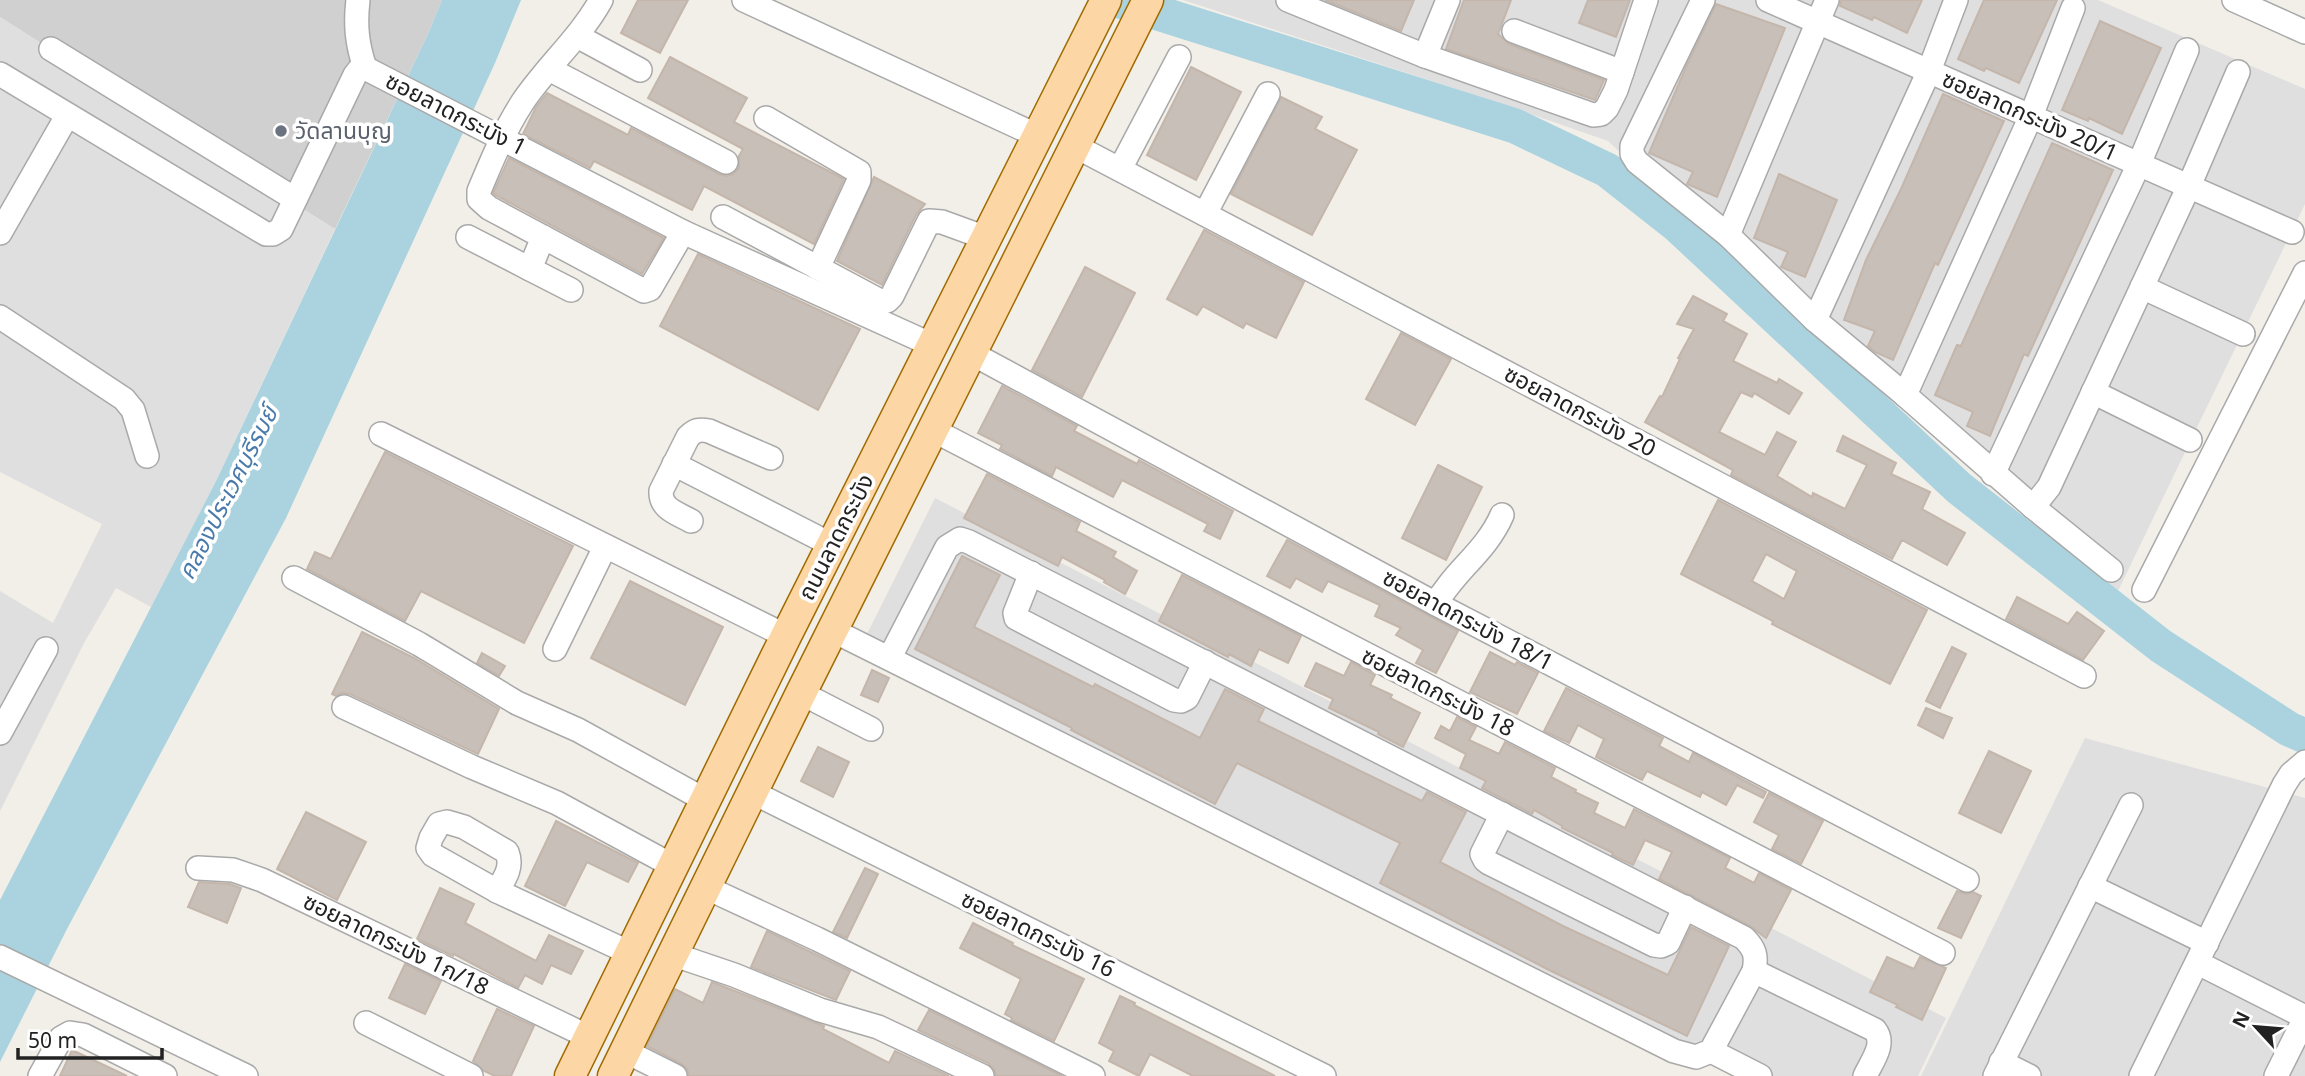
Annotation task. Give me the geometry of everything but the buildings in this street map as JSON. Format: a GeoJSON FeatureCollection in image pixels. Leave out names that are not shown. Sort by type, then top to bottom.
{"type":"FeatureCollection","features":[{"type":"Feature","properties":{"kind":"main road","name":"ถนนลาดกระบัง"},"geometry":{"type":"LineString","coordinates":[[570,1076],[786,636],[1106,0]]}},
{"type":"Feature","properties":{"kind":"main road","name":"ถนนลาดกระบัง"},"geometry":{"type":"LineString","coordinates":[[619,1064],[832,629],[1147,0]]}},
{"type":"Feature","properties":{"kind":"street"},"geometry":{"type":"LineString","coordinates":[[358,0],[358,47],[365,68]]}},
{"type":"Feature","properties":{"kind":"street"},"geometry":{"type":"LineString","coordinates":[[601,0],[577,36],[494,134],[479,198],[489,208],[644,291],[650,289],[683,232]]}},
{"type":"Feature","properties":{"kind":"street"},"geometry":{"type":"LineString","coordinates":[[744,0],[1038,136]]}},
{"type":"Feature","properties":{"kind":"street"},"geometry":{"type":"LineString","coordinates":[[1287,0],[1425,57],[1593,115],[1601,114],[1607,108],[1647,0]]}},
{"type":"Feature","properties":{"kind":"street"},"geometry":{"type":"LineString","coordinates":[[1425,57],[1448,0]]}},
{"type":"Feature","properties":{"kind":"street"},"geometry":{"type":"LineString","coordinates":[[1703,0],[1632,146],[1632,154],[1637,162],[1728,235],[1815,320],[1905,395],[1993,474],[2111,570]]}},
{"type":"Feature","properties":{"kind":"street","name":"ซอยลาดกระบัง 20/1"},"geometry":{"type":"LineString","coordinates":[[1768,0],[2292,232]]}},
{"type":"Feature","properties":{"kind":"street"},"geometry":{"type":"LineString","coordinates":[[1728,235],[1826,0]]}},
{"type":"Feature","properties":{"kind":"street"},"geometry":{"type":"LineString","coordinates":[[1815,320],[1929,71],[1956,0]]}},
{"type":"Feature","properties":{"kind":"street"},"geometry":{"type":"LineString","coordinates":[[2234,0],[2305,32]]}},
{"type":"Feature","properties":{"kind":"street"},"geometry":{"type":"LineString","coordinates":[[1905,395],[2031,116],[2073,8]]}},
{"type":"Feature","properties":{"kind":"street"},"geometry":{"type":"LineString","coordinates":[[1514,31],[1622,72]]}},
{"type":"Feature","properties":{"kind":"street"},"geometry":{"type":"LineString","coordinates":[[577,36],[640,70]]}},
{"type":"Feature","properties":{"kind":"street"},"geometry":{"type":"LineString","coordinates":[[51,49],[295,199]]}},
{"type":"Feature","properties":{"kind":"street"},"geometry":{"type":"LineString","coordinates":[[1993,474],[2139,164],[2187,50]]}},
{"type":"Feature","properties":{"kind":"street"},"geometry":{"type":"LineString","coordinates":[[1120,169],[1179,57]]}},
{"type":"Feature","properties":{"kind":"street","name":"ซอยลาดกระบัง 1"},"geometry":{"type":"LineString","coordinates":[[0,74],[261,233],[273,234],[281,229],[355,75],[365,68],[683,232],[932,345]]}},
{"type":"Feature","properties":{"kind":"street"},"geometry":{"type":"LineString","coordinates":[[549,69],[726,162]]}},
{"type":"Feature","properties":{"kind":"street"},"geometry":{"type":"LineString","coordinates":[[2033,507],[2049,487],[2189,186],[2238,72]]}},
{"type":"Feature","properties":{"kind":"street"},"geometry":{"type":"LineString","coordinates":[[1205,214],[1268,94]]}},
{"type":"Feature","properties":{"kind":"street"},"geometry":{"type":"LineString","coordinates":[[0,233],[67,116]]}},
{"type":"Feature","properties":{"kind":"street"},"geometry":{"type":"LineString","coordinates":[[766,118],[859,172],[859,180],[818,268]]}},
{"type":"Feature","properties":{"kind":"street","name":"ซอยลาดกระบัง 20"},"geometry":{"type":"LineString","coordinates":[[1075,145],[2084,676]]}},
{"type":"Feature","properties":{"kind":"street"},"geometry":{"type":"LineString","coordinates":[[723,217],[882,302],[892,296],[929,221],[942,222],[986,238]]}},
{"type":"Feature","properties":{"kind":"street"},"geometry":{"type":"LineString","coordinates":[[468,237],[571,290]]}},
{"type":"Feature","properties":{"kind":"street"},"geometry":{"type":"LineString","coordinates":[[530,269],[543,237]]}},
{"type":"Feature","properties":{"kind":"street"},"geometry":{"type":"LineString","coordinates":[[2144,590],[2305,273]]}},
{"type":"Feature","properties":{"kind":"street"},"geometry":{"type":"LineString","coordinates":[[2142,287],[2243,334]]}},
{"type":"Feature","properties":{"kind":"street"},"geometry":{"type":"LineString","coordinates":[[0,317],[124,399],[133,410],[147,456]]}},
{"type":"Feature","properties":{"kind":"street","name":"ซอยลาดกระบัง 18/1"},"geometry":{"type":"LineString","coordinates":[[971,353],[1436,604],[1967,880]]}},
{"type":"Feature","properties":{"kind":"street"},"geometry":{"type":"LineString","coordinates":[[2093,392],[2190,440]]}},
{"type":"Feature","properties":{"kind":"street"},"geometry":{"type":"LineString","coordinates":[[691,521],[665,507],[661,499],[661,491],[688,437],[700,429],[709,431],[771,458]]}},
{"type":"Feature","properties":{"kind":"street","name":"ซอยลาดกระบัง 18"},"geometry":{"type":"LineString","coordinates":[[933,430],[1943,953]]}},
{"type":"Feature","properties":{"kind":"street"},"geometry":{"type":"LineString","coordinates":[[381,434],[786,636]]}},
{"type":"Feature","properties":{"kind":"street"},"geometry":{"type":"LineString","coordinates":[[674,464],[832,545]]}},
{"type":"Feature","properties":{"kind":"street"},"geometry":{"type":"LineString","coordinates":[[1436,604],[1444,590],[1486,544],[1502,515]]}},
{"type":"Feature","properties":{"kind":"street"},"geometry":{"type":"LineString","coordinates":[[832,629],[1674,1051],[1696,1057],[1711,1051],[1754,971],[1756,958],[1753,947],[1744,938],[968,541],[960,539],[947,547],[890,657]]}},
{"type":"Feature","properties":{"kind":"street"},"geometry":{"type":"LineString","coordinates":[[555,649],[605,547]]}},
{"type":"Feature","properties":{"kind":"street"},"geometry":{"type":"LineString","coordinates":[[1031,573],[1015,612],[1016,618],[1138,682],[1181,701],[1187,698],[1205,662]]}},
{"type":"Feature","properties":{"kind":"street"},"geometry":{"type":"LineString","coordinates":[[294,578],[419,644],[517,702],[578,730],[705,800]]}},
{"type":"Feature","properties":{"kind":"street"},"geometry":{"type":"LineString","coordinates":[[0,733],[46,649]]}},
{"type":"Feature","properties":{"kind":"street"},"geometry":{"type":"LineString","coordinates":[[801,693],[871,729]]}},
{"type":"Feature","properties":{"kind":"street"},"geometry":{"type":"LineString","coordinates":[[344,707],[557,803],[673,866]]}},
{"type":"Feature","properties":{"kind":"street"},"geometry":{"type":"LineString","coordinates":[[2141,1076],[2284,785],[2301,765]]}},
{"type":"Feature","properties":{"kind":"street","name":"ซอยลาดกระบัง 16"},"geometry":{"type":"LineString","coordinates":[[752,792],[1324,1076]]}},
{"type":"Feature","properties":{"kind":"street"},"geometry":{"type":"LineString","coordinates":[[2029,1076],[1998,1069],[2131,805]]}},
{"type":"Feature","properties":{"kind":"street"},"geometry":{"type":"LineString","coordinates":[[1502,814],[1482,854],[1489,863],[1654,945],[1668,943],[1685,907]]}},
{"type":"Feature","properties":{"kind":"street","name":"ซอยลาดกระบัง 1ก/18"},"geometry":{"type":"LineString","coordinates":[[198,868],[233,870],[262,880],[589,1037]]}},
{"type":"Feature","properties":{"kind":"street"},"geometry":{"type":"LineString","coordinates":[[2090,886],[2305,1017],[2276,1076]]}},
{"type":"Feature","properties":{"kind":"street"},"geometry":{"type":"LineString","coordinates":[[705,887],[817,939],[1093,1076]]}},
{"type":"Feature","properties":{"kind":"street"},"geometry":{"type":"LineString","coordinates":[[497,891],[630,953]]}},
{"type":"Feature","properties":{"kind":"street"},"geometry":{"type":"LineString","coordinates":[[672,954],[734,975],[820,1010],[878,1027],[982,1076]]}},
{"type":"Feature","properties":{"kind":"street"},"geometry":{"type":"LineString","coordinates":[[0,957],[246,1076]]}},
{"type":"Feature","properties":{"kind":"street"},"geometry":{"type":"LineString","coordinates":[[1754,971],[1875,1030],[1880,1036],[1880,1045],[1865,1076]]}},
{"type":"Feature","properties":{"kind":"street"},"geometry":{"type":"LineString","coordinates":[[366,1023],[471,1076]]}},
{"type":"Feature","properties":{"kind":"street"},"geometry":{"type":"LineString","coordinates":[[40,1076],[61,1038],[70,1033],[83,1035],[165,1076]]}},
{"type":"Feature","properties":{"kind":"street"},"geometry":{"type":"LineString","coordinates":[[1711,1051],[1760,1076]]}},
{"type":"Feature","properties":{"kind":"street"},"geometry":{"type":"LineString","coordinates":[[619,1064],[675,1076]]}},
{"type":"Feature","properties":{"kind":"shaded area","name":"วัดลานบุญ"},"geometry":{"type":"Polygon","coordinates":[[[0,0],[442,0],[335,229],[0,17],[0,0]]]}},
{"type":"Feature","properties":{"kind":"shaded area"},"geometry":{"type":"Polygon","coordinates":[[[1183,0],[2098,0],[2305,89],[2305,204],[2117,593],[1753,278],[1608,141],[1183,0]]]}},
{"type":"Feature","properties":{"kind":"shaded area"},"geometry":{"type":"Polygon","coordinates":[[[0,17],[335,229],[216,481],[151,607],[116,588],[84,643],[0,811],[0,591],[53,623],[102,524],[0,472],[0,17]]]}},
{"type":"Feature","properties":{"kind":"shaded area"},"geometry":{"type":"Polygon","coordinates":[[[935,498],[1946,1018],[1918,1076],[1735,1076],[866,636],[935,498]]]}},
{"type":"Feature","properties":{"kind":"shaded area"},"geometry":{"type":"Polygon","coordinates":[[[2085,738],[2305,798],[2305,1076],[1921,1076],[2085,738]]]}},
{"type":"Feature","properties":{"kind":"water","name":"คลองประเวศบุรีรมย์"},"geometry":{"type":"Polygon","coordinates":[[[442,0],[521,0],[495,63],[286,518],[67,929],[0,1062],[0,900],[216,481],[442,0]]]}},
{"type":"Feature","properties":{"kind":"waterway"},"geometry":{"type":"LineString","coordinates":[[1117,0],[1515,126],[1607,170],[1677,225],[1959,488],[2161,646],[2289,729],[2305,736]]}},
{"type":"Feature","properties":{"kind":"place","name":"วัดลานบุญ"},"geometry":{"type":"Point","coordinates":[281,131]}}]}
